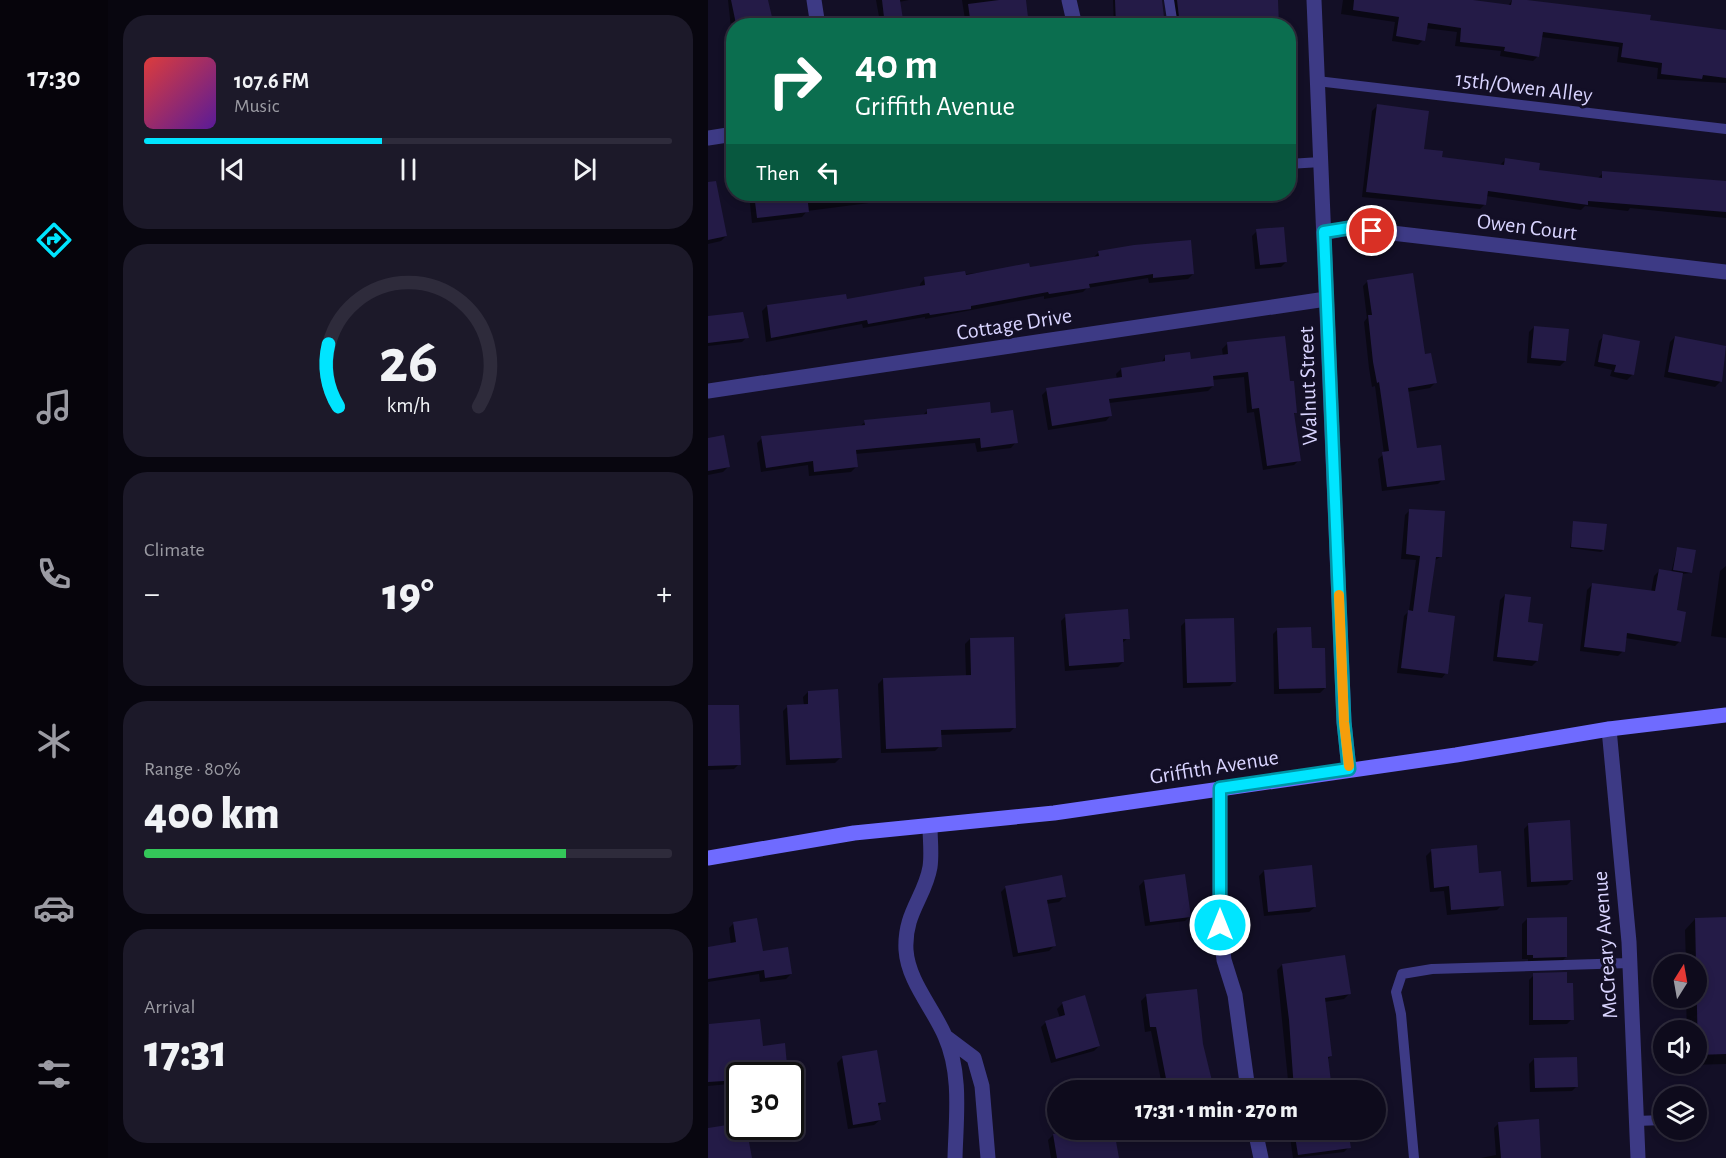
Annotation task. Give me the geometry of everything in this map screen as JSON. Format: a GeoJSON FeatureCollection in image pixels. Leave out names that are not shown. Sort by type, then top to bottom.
{"type":"FeatureCollection","features":[{"type":"Feature","properties":{"kind":"street"},"geometry":{"type":"LineString","coordinates":[[814,0],[817,18]]}},
{"type":"Feature","properties":{"kind":"street"},"geometry":{"type":"LineString","coordinates":[[1069,0],[1073,18]]}},
{"type":"Feature","properties":{"kind":"street","name":"Walnut Street"},"geometry":{"type":"LineString","coordinates":[[1314,0],[1344,722],[1349,769]]}},
{"type":"Feature","properties":{"kind":"street"},"geometry":{"type":"LineString","coordinates":[[708,138],[726,135]]}},
{"type":"Feature","properties":{"kind":"street","name":"Owen Court"},"geometry":{"type":"LineString","coordinates":[[1324,232],[1349,228],[1726,272]]}},
{"type":"Feature","properties":{"kind":"street","name":"Cottage Drive"},"geometry":{"type":"LineString","coordinates":[[708,391],[1326,298]]}},
{"type":"Feature","properties":{"kind":"street","name":"Griffith Avenue"},"geometry":{"type":"LineString","coordinates":[[708,858],[854,833],[1054,813],[1456,755],[1609,729],[1726,715]]}},
{"type":"Feature","properties":{"kind":"street","name":"McCreary Avenue"},"geometry":{"type":"LineString","coordinates":[[1609,729],[1630,963],[1638,1158]]}},
{"type":"Feature","properties":{"kind":"street"},"geometry":{"type":"LineString","coordinates":[[1220,788],[1220,925],[1224,960],[1235,995],[1247,1080]]}},
{"type":"Feature","properties":{"kind":"street"},"geometry":{"type":"LineString","coordinates":[[930,826],[930,868],[911,913],[906,932],[906,952],[911,972],[946,1037],[956,1073],[955,1158]]}},
{"type":"Feature","properties":{"kind":"street"},"geometry":{"type":"LineString","coordinates":[[946,1037],[974,1058],[982,1086],[988,1158]]}},
{"type":"Feature","properties":{"kind":"street"},"geometry":{"type":"LineString","coordinates":[[1256,1140],[1261,1158]]}},
{"type":"Feature","properties":{"kind":"lane"},"geometry":{"type":"LineString","coordinates":[[1169,0],[1172,18]]}},
{"type":"Feature","properties":{"kind":"lane","name":"15th/Owen Alley"},"geometry":{"type":"LineString","coordinates":[[1317,81],[1726,129]]}},
{"type":"Feature","properties":{"kind":"lane"},"geometry":{"type":"LineString","coordinates":[[1296,164],[1321,162]]}},
{"type":"Feature","properties":{"kind":"lane"},"geometry":{"type":"LineString","coordinates":[[1414,1158],[1401,1014],[1396,992],[1402,974],[1432,969],[1630,963]]}},
{"type":"Feature","properties":{"kind":"lane"},"geometry":{"type":"LineString","coordinates":[[1636,1121],[1653,1120]]}},
{"type":"Feature","properties":{"kind":"building"},"geometry":{"type":"Polygon","coordinates":[[[731,0],[768,0],[772,17],[735,18],[731,0]]]}},
{"type":"Feature","properties":{"kind":"building"},"geometry":{"type":"Polygon","coordinates":[[[882,0],[900,0],[903,18],[884,18],[882,0]]]}},
{"type":"Feature","properties":{"kind":"building"},"geometry":{"type":"Polygon","coordinates":[[[999,0],[1026,0],[1028,18],[970,18],[968,4],[999,0]]]}},
{"type":"Feature","properties":{"kind":"building"},"geometry":{"type":"Polygon","coordinates":[[[1115,0],[1162,0],[1164,18],[1116,18],[1115,0]]]}},
{"type":"Feature","properties":{"kind":"building"},"geometry":{"type":"Polygon","coordinates":[[[1177,0],[1278,0],[1279,18],[1179,18],[1177,0]]]}},
{"type":"Feature","properties":{"kind":"building"},"geometry":{"type":"Polygon","coordinates":[[[1354,0],[1473,0],[1511,5],[1512,0],[1527,0],[1651,15],[1650,20],[1726,30],[1726,78],[1703,75],[1702,79],[1661,74],[1662,63],[1621,57],[1623,43],[1543,32],[1539,57],[1504,51],[1505,47],[1460,42],[1461,28],[1428,23],[1425,41],[1396,36],[1399,17],[1353,10],[1354,0]]]}},
{"type":"Feature","properties":{"kind":"building"},"geometry":{"type":"Polygon","coordinates":[[[1377,104],[1429,111],[1424,149],[1443,151],[1442,157],[1504,165],[1505,158],[1540,163],[1539,170],[1602,178],[1602,171],[1726,181],[1726,212],[1588,201],[1588,205],[1488,191],[1486,205],[1366,192],[1377,104]]]}},
{"type":"Feature","properties":{"kind":"building"},"geometry":{"type":"Polygon","coordinates":[[[716,181],[727,236],[708,240],[708,182],[716,181]]]}},
{"type":"Feature","properties":{"kind":"building"},"geometry":{"type":"Polygon","coordinates":[[[755,201],[808,201],[809,212],[757,218],[755,201]]]}},
{"type":"Feature","properties":{"kind":"building"},"geometry":{"type":"Polygon","coordinates":[[[1284,227],[1287,262],[1260,265],[1256,229],[1284,227]]]}},
{"type":"Feature","properties":{"kind":"building"},"geometry":{"type":"Polygon","coordinates":[[[1191,240],[1194,274],[1153,278],[1153,274],[1089,284],[1090,288],[1049,294],[1048,292],[971,306],[971,309],[930,315],[929,313],[868,324],[867,320],[771,338],[767,305],[846,294],[847,299],[925,285],[924,277],[965,271],[966,275],[1029,263],[1030,267],[1099,256],[1098,251],[1191,240]]]}},
{"type":"Feature","properties":{"kind":"building"},"geometry":{"type":"Polygon","coordinates":[[[1413,273],[1425,354],[1431,353],[1437,383],[1408,388],[1417,448],[1441,445],[1445,480],[1387,487],[1382,452],[1389,451],[1379,382],[1377,383],[1373,362],[1368,315],[1372,315],[1367,280],[1413,273]]]}},
{"type":"Feature","properties":{"kind":"building"},"geometry":{"type":"Polygon","coordinates":[[[743,312],[749,338],[708,343],[708,316],[743,312]]]}},
{"type":"Feature","properties":{"kind":"building"},"geometry":{"type":"Polygon","coordinates":[[[1534,326],[1569,329],[1566,361],[1531,358],[1534,326]]]}},
{"type":"Feature","properties":{"kind":"building"},"geometry":{"type":"Polygon","coordinates":[[[1603,334],[1640,341],[1634,375],[1614,372],[1616,365],[1598,362],[1603,334]]]}},
{"type":"Feature","properties":{"kind":"building"},"geometry":{"type":"Polygon","coordinates":[[[1285,336],[1290,381],[1294,381],[1297,413],[1294,413],[1301,461],[1267,466],[1259,408],[1252,409],[1248,372],[1213,376],[1214,386],[1109,399],[1112,416],[1052,426],[1046,388],[1122,377],[1121,368],[1165,361],[1165,355],[1190,352],[1191,359],[1228,354],[1227,342],[1285,336]]]}},
{"type":"Feature","properties":{"kind":"building"},"geometry":{"type":"Polygon","coordinates":[[[1675,336],[1726,346],[1722,382],[1668,372],[1675,336]]]}},
{"type":"Feature","properties":{"kind":"building"},"geometry":{"type":"Polygon","coordinates":[[[990,402],[991,413],[1013,410],[1018,443],[981,448],[980,438],[856,450],[858,467],[814,472],[813,461],[766,468],[761,436],[865,425],[864,420],[927,414],[927,409],[990,402]]]}},
{"type":"Feature","properties":{"kind":"building"},"geometry":{"type":"Polygon","coordinates":[[[724,435],[730,467],[708,471],[708,438],[724,435]]]}},
{"type":"Feature","properties":{"kind":"building"},"geometry":{"type":"Polygon","coordinates":[[[1409,509],[1445,511],[1442,557],[1436,557],[1428,612],[1455,616],[1448,674],[1401,668],[1408,610],[1413,611],[1420,556],[1406,554],[1409,509]]]}},
{"type":"Feature","properties":{"kind":"building"},"geometry":{"type":"Polygon","coordinates":[[[1573,521],[1607,524],[1604,550],[1571,547],[1573,521]]]}},
{"type":"Feature","properties":{"kind":"building"},"geometry":{"type":"Polygon","coordinates":[[[1677,547],[1696,550],[1692,573],[1673,570],[1677,547]]]}},
{"type":"Feature","properties":{"kind":"building"},"geometry":{"type":"Polygon","coordinates":[[[1659,569],[1683,573],[1677,610],[1686,612],[1681,642],[1627,633],[1625,652],[1584,647],[1592,583],[1655,591],[1659,569]]]}},
{"type":"Feature","properties":{"kind":"building"},"geometry":{"type":"Polygon","coordinates":[[[1505,594],[1531,597],[1528,622],[1543,624],[1538,661],[1497,657],[1505,594]]]}},
{"type":"Feature","properties":{"kind":"building"},"geometry":{"type":"Polygon","coordinates":[[[1128,609],[1130,639],[1123,639],[1124,662],[1069,666],[1065,614],[1128,609]]]}},
{"type":"Feature","properties":{"kind":"building"},"geometry":{"type":"Polygon","coordinates":[[[1234,618],[1236,682],[1187,683],[1185,619],[1234,618]]]}},
{"type":"Feature","properties":{"kind":"building"},"geometry":{"type":"Polygon","coordinates":[[[1311,627],[1312,648],[1325,648],[1326,688],[1279,689],[1277,628],[1311,627]]]}},
{"type":"Feature","properties":{"kind":"building"},"geometry":{"type":"Polygon","coordinates":[[[1014,637],[1016,728],[941,730],[942,747],[886,749],[883,678],[971,675],[970,638],[1014,637]]]}},
{"type":"Feature","properties":{"kind":"building"},"geometry":{"type":"Polygon","coordinates":[[[838,689],[842,758],[790,760],[787,705],[808,704],[808,691],[838,689]]]}},
{"type":"Feature","properties":{"kind":"building"},"geometry":{"type":"Polygon","coordinates":[[[708,705],[739,705],[741,765],[708,766],[708,705]]]}},
{"type":"Feature","properties":{"kind":"building"},"geometry":{"type":"Polygon","coordinates":[[[1570,820],[1573,880],[1531,882],[1528,823],[1570,820]]]}},
{"type":"Feature","properties":{"kind":"building"},"geometry":{"type":"Polygon","coordinates":[[[1477,845],[1479,873],[1501,871],[1504,906],[1451,910],[1449,886],[1434,888],[1431,849],[1477,845]]]}},
{"type":"Feature","properties":{"kind":"building"},"geometry":{"type":"Polygon","coordinates":[[[1312,865],[1316,907],[1268,912],[1264,870],[1312,865]]]}},
{"type":"Feature","properties":{"kind":"building"},"geometry":{"type":"Polygon","coordinates":[[[1185,874],[1191,917],[1150,922],[1144,880],[1185,874]]]}},
{"type":"Feature","properties":{"kind":"building"},"geometry":{"type":"Polygon","coordinates":[[[1062,875],[1066,897],[1047,900],[1056,946],[1018,953],[1005,886],[1062,875]]]}},
{"type":"Feature","properties":{"kind":"building"},"geometry":{"type":"Polygon","coordinates":[[[1567,917],[1567,957],[1533,958],[1533,955],[1527,955],[1527,918],[1567,917]]]}},
{"type":"Feature","properties":{"kind":"building"},"geometry":{"type":"Polygon","coordinates":[[[1726,917],[1726,1054],[1707,1055],[1707,1020],[1697,1020],[1697,1008],[1707,1008],[1707,954],[1696,954],[1695,918],[1726,917]]]}},
{"type":"Feature","properties":{"kind":"building"},"geometry":{"type":"Polygon","coordinates":[[[757,918],[763,951],[788,947],[792,974],[765,978],[764,970],[708,979],[708,947],[736,942],[733,922],[757,918]]]}},
{"type":"Feature","properties":{"kind":"building"},"geometry":{"type":"Polygon","coordinates":[[[1345,955],[1351,994],[1325,998],[1332,1056],[1328,1057],[1331,1080],[1293,1080],[1282,964],[1345,955]]]}},
{"type":"Feature","properties":{"kind":"building"},"geometry":{"type":"Polygon","coordinates":[[[1567,972],[1567,983],[1573,983],[1574,1020],[1533,1020],[1533,973],[1567,972]]]}},
{"type":"Feature","properties":{"kind":"building"},"geometry":{"type":"Polygon","coordinates":[[[1197,989],[1203,1044],[1212,1080],[1166,1080],[1156,1027],[1150,1027],[1146,994],[1197,989]]]}},
{"type":"Feature","properties":{"kind":"building"},"geometry":{"type":"Polygon","coordinates":[[[1085,995],[1100,1046],[1056,1059],[1045,1021],[1065,1015],[1062,1002],[1085,995]]]}},
{"type":"Feature","properties":{"kind":"building"},"geometry":{"type":"Polygon","coordinates":[[[760,1019],[763,1046],[785,1043],[787,1062],[726,1062],[726,1081],[708,1082],[709,1024],[760,1019]]]}},
{"type":"Feature","properties":{"kind":"building"},"geometry":{"type":"Polygon","coordinates":[[[877,1050],[886,1102],[878,1103],[881,1120],[853,1125],[842,1056],[877,1050]]]}},
{"type":"Feature","properties":{"kind":"building"},"geometry":{"type":"Polygon","coordinates":[[[1577,1057],[1578,1087],[1535,1088],[1534,1058],[1577,1057]]]}},
{"type":"Feature","properties":{"kind":"building"},"geometry":{"type":"Polygon","coordinates":[[[1539,1119],[1541,1158],[1501,1158],[1498,1122],[1539,1119]]]}},
{"type":"Feature","properties":{"kind":"building"},"geometry":{"type":"Polygon","coordinates":[[[726,1125],[726,1140],[749,1140],[752,1158],[708,1158],[708,1128],[726,1125]]]}},
{"type":"Feature","properties":{"kind":"building"},"geometry":{"type":"Polygon","coordinates":[[[1054,1140],[1116,1140],[1119,1158],[1057,1158],[1054,1140]]]}},
{"type":"Feature","properties":{"kind":"building"},"geometry":{"type":"Polygon","coordinates":[[[1296,1140],[1350,1140],[1351,1148],[1298,1155],[1296,1140]]]}},
{"type":"Feature","properties":{"kind":"slow traffic"},"geometry":{"type":"LineString","coordinates":[[1339,595],[1344,722],[1349,766]]}},
{"type":"Feature","properties":{"kind":"route"},"geometry":{"type":"LineString","coordinates":[[1220,925],[1220,788],[1349,769],[1344,722],[1324,232],[1349,228],[1372,231]]}}]}
